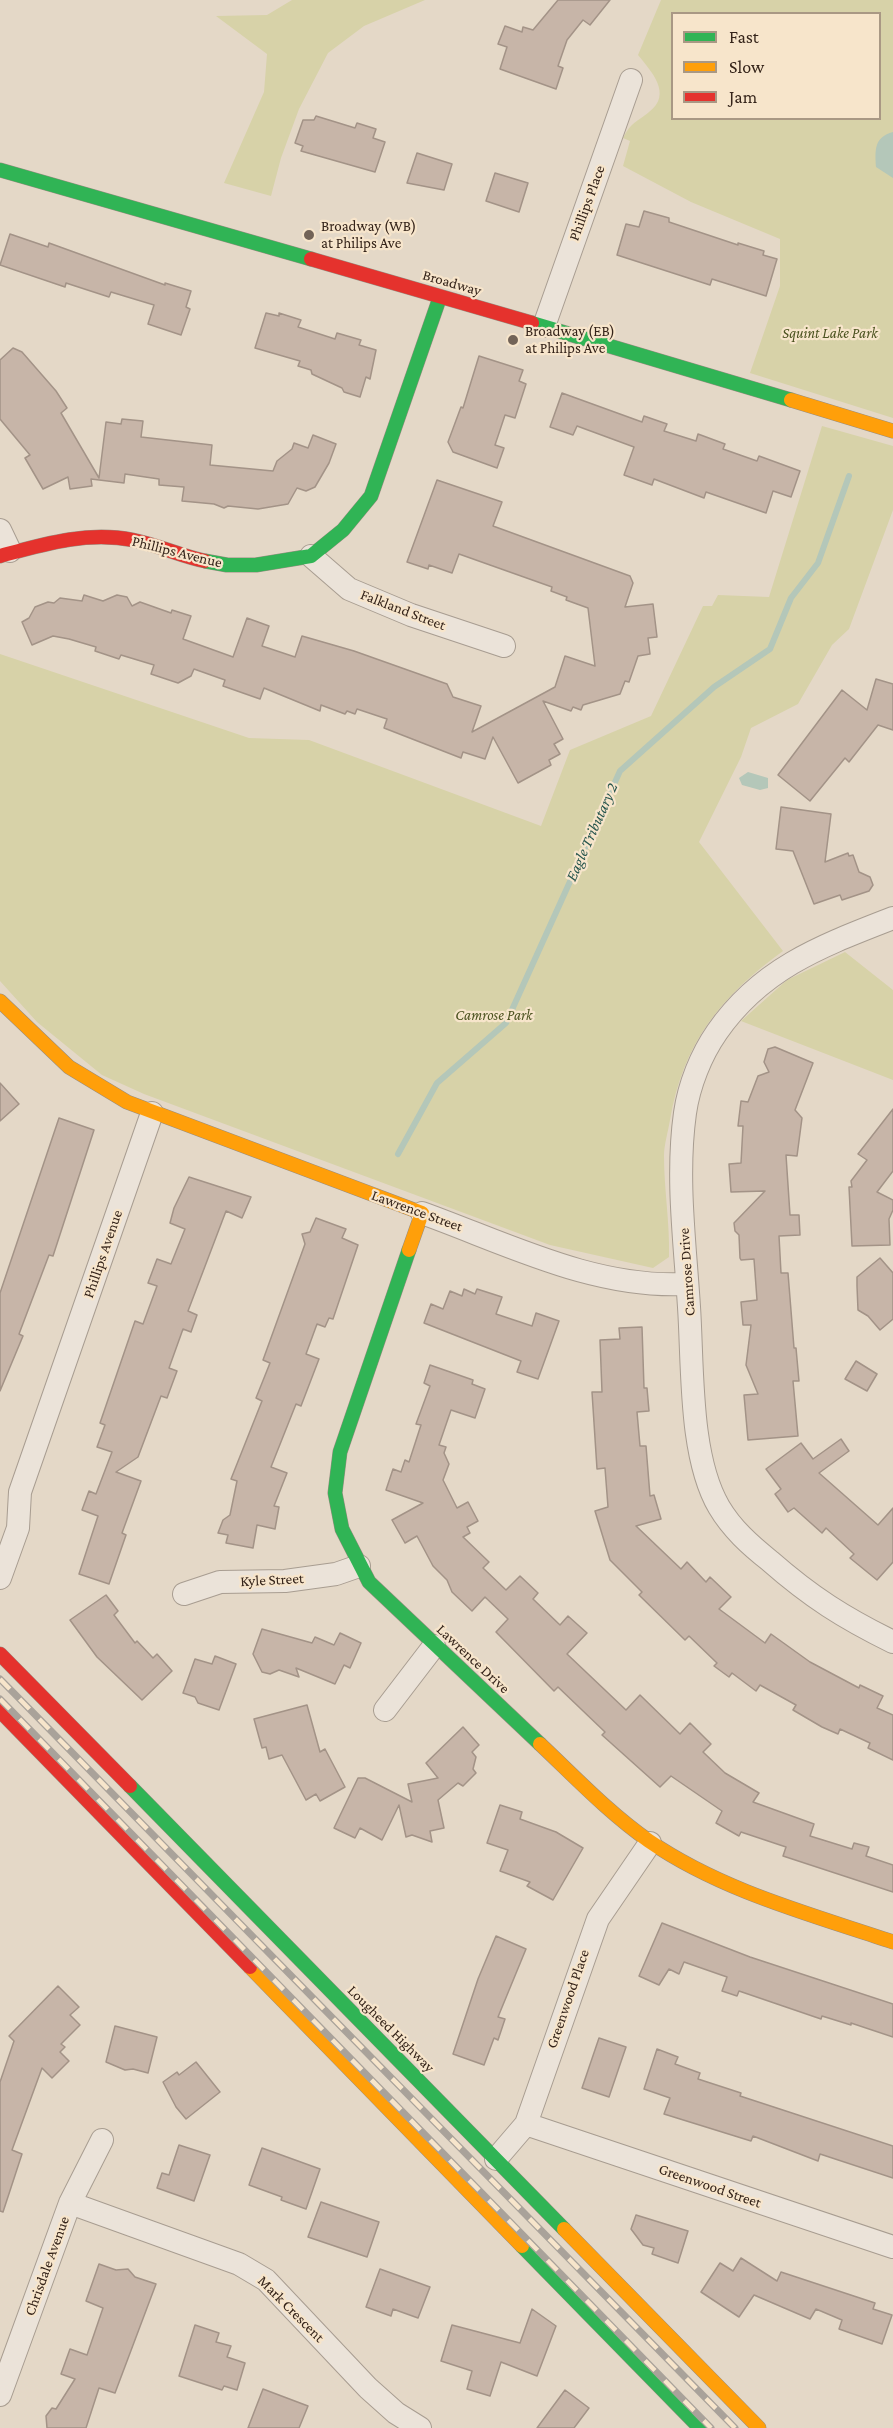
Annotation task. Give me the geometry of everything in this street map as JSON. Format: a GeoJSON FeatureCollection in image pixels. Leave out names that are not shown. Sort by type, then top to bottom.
{"type":"FeatureCollection","features":[{"type":"Feature","properties":{"kind":"street","name":"Phillips Place"},"geometry":{"type":"LineString","coordinates":[[544,326],[631,80]]}},
{"type":"Feature","properties":{"kind":"street","name":"Broadway"},"geometry":{"type":"LineString","coordinates":[[0,170],[544,326],[893,431]]}},
{"type":"Feature","properties":{"kind":"street","name":"Phillips Avenue"},"geometry":{"type":"LineString","coordinates":[[5,553],[59,540],[98,537],[133,540],[227,565],[256,565],[311,556],[343,530],[371,496],[440,297]]}},
{"type":"Feature","properties":{"kind":"street"},"geometry":{"type":"LineString","coordinates":[[0,530],[5,553]]}},
{"type":"Feature","properties":{"kind":"street","name":"Falkland Street"},"geometry":{"type":"LineString","coordinates":[[311,556],[349,589],[411,615],[504,646]]}},
{"type":"Feature","properties":{"kind":"street","name":"Camrose Drive"},"geometry":{"type":"LineString","coordinates":[[893,918],[817,947],[780,969],[737,1007],[708,1046],[688,1096],[682,1141],[681,1186],[697,1433],[705,1474],[718,1506],[742,1537],[809,1595],[845,1618],[893,1642]]}},
{"type":"Feature","properties":{"kind":"street"},"geometry":{"type":"LineString","coordinates":[[0,1001],[59,1062],[100,1089],[152,1113]]}},
{"type":"Feature","properties":{"kind":"street","name":"Phillips Avenue"},"geometry":{"type":"LineString","coordinates":[[0,1578],[18,1528],[20,1492],[152,1113]]}},
{"type":"Feature","properties":{"kind":"street","name":"Lawrence Street"},"geometry":{"type":"LineString","coordinates":[[152,1113],[585,1273],[643,1285],[687,1284]]}},
{"type":"Feature","properties":{"kind":"street","name":"Lawrence Drive"},"geometry":{"type":"LineString","coordinates":[[422,1213],[340,1452],[335,1493],[337,1511],[342,1529],[369,1582],[434,1646],[619,1818],[651,1843],[720,1882],[893,1942]]}},
{"type":"Feature","properties":{"kind":"street","name":"Kyle Street"},"geometry":{"type":"LineString","coordinates":[[184,1594],[220,1582],[285,1581],[336,1574],[359,1566]]}},
{"type":"Feature","properties":{"kind":"street"},"geometry":{"type":"LineString","coordinates":[[385,1710],[434,1646]]}},
{"type":"Feature","properties":{"kind":"street","name":"Lougheed Highway"},"geometry":{"type":"LineString","coordinates":[[0,1654],[759,2428]]}},
{"type":"Feature","properties":{"kind":"street"},"geometry":{"type":"LineString","coordinates":[[0,1711],[700,2428]]}},
{"type":"Feature","properties":{"kind":"street","name":"Greenwood Place"},"geometry":{"type":"LineString","coordinates":[[496,2159],[526,2124],[598,1919],[651,1843]]}},
{"type":"Feature","properties":{"kind":"street","name":"Greenwood Street"},"geometry":{"type":"LineString","coordinates":[[526,2124],[893,2247]]}},
{"type":"Feature","properties":{"kind":"street","name":"Chrisdale Avenue"},"geometry":{"type":"LineString","coordinates":[[0,2395],[70,2203],[102,2140]]}},
{"type":"Feature","properties":{"kind":"street","name":"Mark Crescent"},"geometry":{"type":"LineString","coordinates":[[70,2203],[239,2264],[266,2280],[368,2388],[396,2413],[420,2428]]}},
{"type":"Feature","properties":{"kind":"green space"},"geometry":{"type":"Polygon","coordinates":[[[292,0],[425,0],[364,26],[328,53],[299,109],[281,158],[271,196],[224,183],[264,92],[267,54],[216,16],[267,15],[292,0]]]}},
{"type":"Feature","properties":{"kind":"green space","name":"Squint Lake Park"},"geometry":{"type":"Polygon","coordinates":[[[661,0],[893,0],[893,418],[750,373],[780,286],[780,239],[691,202],[623,166],[630,141],[623,138],[626,132],[656,105],[659,98],[657,83],[649,68],[638,55],[661,0]]]}},
{"type":"Feature","properties":{"kind":"green space","name":"Camrose Park"},"geometry":{"type":"Polygon","coordinates":[[[822,426],[893,446],[893,510],[849,629],[832,645],[798,704],[751,728],[741,757],[699,842],[783,951],[761,968],[723,1004],[695,1045],[684,1067],[676,1092],[664,1152],[669,1257],[653,1268],[550,1245],[144,1094],[102,1075],[37,1022],[0,981],[0,654],[249,738],[309,740],[541,826],[570,750],[651,716],[703,606],[712,606],[718,595],[769,597],[822,426]]]}},
{"type":"Feature","properties":{"kind":"green space"},"geometry":{"type":"Polygon","coordinates":[[[845,952],[893,990],[893,1080],[741,1021],[787,980],[845,952]]]}},
{"type":"Feature","properties":{"kind":"shaded area"},"geometry":{"type":"Polygon","coordinates":[[[893,132],[893,178],[876,167],[876,155],[879,141],[893,132]]]}},
{"type":"Feature","properties":{"kind":"shaded area"},"geometry":{"type":"Polygon","coordinates":[[[748,772],[768,778],[768,788],[760,790],[742,785],[739,778],[748,772]]]}},
{"type":"Feature","properties":{"kind":"building"},"geometry":{"type":"Polygon","coordinates":[[[558,0],[610,0],[590,25],[583,20],[567,40],[558,66],[563,68],[556,89],[500,69],[507,47],[498,44],[505,26],[522,32],[523,27],[533,30],[558,0]]]}},
{"type":"Feature","properties":{"kind":"building"},"geometry":{"type":"Polygon","coordinates":[[[316,116],[355,128],[357,123],[376,129],[373,138],[385,142],[375,172],[301,151],[303,146],[295,143],[303,120],[314,120],[316,116]]]}},
{"type":"Feature","properties":{"kind":"building"},"geometry":{"type":"Polygon","coordinates":[[[417,153],[452,164],[444,190],[407,183],[417,153]]]}},
{"type":"Feature","properties":{"kind":"building"},"geometry":{"type":"Polygon","coordinates":[[[495,173],[528,183],[519,212],[486,201],[495,173]]]}},
{"type":"Feature","properties":{"kind":"building"},"geometry":{"type":"Polygon","coordinates":[[[644,211],[669,218],[669,222],[738,245],[738,243],[764,251],[763,255],[777,259],[766,296],[712,279],[710,285],[617,255],[626,224],[639,227],[644,211]]]}},
{"type":"Feature","properties":{"kind":"building"},"geometry":{"type":"Polygon","coordinates":[[[10,234],[48,247],[49,243],[165,285],[165,283],[191,291],[186,307],[190,309],[181,335],[148,324],[154,305],[111,292],[109,297],[66,283],[65,287],[0,265],[10,234]]]}},
{"type":"Feature","properties":{"kind":"building"},"geometry":{"type":"Polygon","coordinates":[[[266,313],[279,316],[279,313],[301,320],[298,327],[335,339],[337,333],[361,340],[359,345],[376,350],[370,379],[366,377],[360,397],[344,392],[342,388],[312,374],[311,370],[298,366],[300,361],[255,348],[266,313]]]}},
{"type":"Feature","properties":{"kind":"building"},"geometry":{"type":"Polygon","coordinates":[[[13,348],[22,352],[56,391],[67,408],[61,413],[99,478],[106,422],[121,424],[122,419],[143,421],[141,437],[212,445],[210,465],[273,471],[277,461],[292,449],[294,443],[308,448],[313,435],[336,444],[329,463],[315,487],[306,491],[297,488],[288,504],[258,509],[228,506],[224,508],[214,504],[182,501],[184,487],[159,485],[159,479],[125,474],[124,483],[91,479],[92,486],[70,489],[68,477],[43,489],[25,458],[30,455],[0,419],[0,360],[13,348]]]}},
{"type":"Feature","properties":{"kind":"building"},"geometry":{"type":"Polygon","coordinates":[[[479,356],[523,370],[519,381],[526,384],[515,418],[505,415],[495,445],[504,448],[497,468],[453,452],[448,442],[461,407],[463,408],[479,356]]]}},
{"type":"Feature","properties":{"kind":"building"},"geometry":{"type":"Polygon","coordinates":[[[562,393],[642,422],[644,416],[667,424],[664,431],[696,441],[698,434],[725,444],[723,449],[757,461],[759,456],[800,471],[791,497],[773,491],[766,513],[706,492],[704,498],[654,479],[652,485],[624,475],[634,447],[577,426],[573,435],[550,427],[562,393]]]}},
{"type":"Feature","properties":{"kind":"building"},"geometry":{"type":"Polygon","coordinates":[[[437,480],[502,502],[493,526],[630,576],[633,583],[625,607],[653,604],[657,637],[648,638],[650,654],[638,656],[629,682],[625,681],[620,694],[583,705],[581,710],[573,707],[571,711],[543,701],[563,739],[554,744],[560,754],[549,760],[551,765],[518,783],[493,737],[485,759],[463,752],[461,758],[384,728],[387,719],[357,709],[355,714],[347,711],[345,714],[321,705],[320,711],[264,688],[260,699],[223,686],[225,680],[194,669],[191,676],[178,683],[151,674],[154,665],[121,655],[119,659],[95,651],[96,647],[69,639],[53,636],[32,645],[22,622],[29,618],[35,607],[48,602],[54,603],[60,598],[82,601],[84,595],[103,601],[117,595],[127,597],[132,606],[140,602],[171,613],[172,610],[191,616],[183,639],[233,657],[247,618],[269,626],[262,646],[295,657],[302,636],[354,651],[447,684],[453,697],[481,706],[472,732],[555,687],[565,656],[595,666],[588,608],[566,600],[567,597],[551,591],[552,587],[459,554],[452,573],[429,565],[428,569],[407,562],[437,480]]]}},
{"type":"Feature","properties":{"kind":"building"},"geometry":{"type":"Polygon","coordinates":[[[876,679],[893,684],[893,730],[878,725],[849,762],[845,758],[810,801],[778,775],[842,690],[867,710],[876,679]]]}},
{"type":"Feature","properties":{"kind":"building"},"geometry":{"type":"Polygon","coordinates":[[[781,807],[831,814],[825,862],[848,853],[849,856],[853,855],[859,872],[870,877],[873,885],[869,891],[842,900],[840,895],[814,904],[793,851],[776,849],[781,807]]]}},
{"type":"Feature","properties":{"kind":"building"},"geometry":{"type":"Polygon","coordinates":[[[775,1047],[813,1063],[795,1110],[802,1118],[797,1156],[786,1155],[790,1215],[799,1215],[800,1235],[779,1236],[781,1273],[788,1273],[794,1348],[796,1348],[799,1381],[793,1381],[798,1436],[748,1440],[744,1395],[758,1394],[746,1365],[751,1325],[743,1325],[741,1302],[757,1300],[754,1259],[741,1260],[739,1235],[735,1231],[734,1223],[765,1191],[731,1192],[729,1164],[741,1163],[743,1126],[738,1126],[741,1101],[748,1102],[758,1076],[769,1072],[764,1062],[768,1049],[775,1047]]]}},
{"type":"Feature","properties":{"kind":"building"},"geometry":{"type":"Polygon","coordinates":[[[0,1083],[19,1104],[0,1121],[0,1083]]]}},
{"type":"Feature","properties":{"kind":"building"},"geometry":{"type":"Polygon","coordinates":[[[893,1109],[893,1171],[877,1192],[893,1200],[893,1210],[889,1219],[890,1245],[852,1246],[849,1187],[852,1187],[851,1181],[867,1160],[858,1154],[893,1109]]]}},
{"type":"Feature","properties":{"kind":"building"},"geometry":{"type":"Polygon","coordinates":[[[59,1118],[94,1130],[53,1256],[49,1255],[19,1334],[23,1336],[0,1391],[0,1293],[59,1118]]]}},
{"type":"Feature","properties":{"kind":"building"},"geometry":{"type":"Polygon","coordinates":[[[189,1177],[251,1197],[242,1218],[226,1211],[188,1311],[197,1315],[191,1332],[183,1329],[169,1368],[177,1371],[167,1398],[161,1396],[138,1457],[116,1472],[141,1481],[122,1533],[126,1535],[109,1584],[79,1574],[98,1516],[82,1510],[89,1491],[96,1494],[112,1452],[97,1447],[105,1425],[100,1423],[135,1321],[143,1324],[157,1286],[148,1283],[157,1259],[171,1264],[185,1229],[170,1223],[174,1208],[189,1177]]]}},
{"type":"Feature","properties":{"kind":"building"},"geometry":{"type":"Polygon","coordinates":[[[316,1218],[346,1229],[342,1238],[358,1245],[333,1319],[329,1318],[325,1327],[317,1324],[306,1354],[319,1359],[301,1406],[296,1404],[271,1467],[287,1473],[274,1506],[279,1507],[275,1529],[257,1525],[253,1548],[226,1543],[228,1535],[218,1533],[223,1520],[230,1515],[237,1481],[231,1479],[262,1401],[256,1398],[270,1363],[263,1360],[305,1244],[302,1234],[310,1232],[316,1218]]]}},
{"type":"Feature","properties":{"kind":"building"},"geometry":{"type":"Polygon","coordinates":[[[880,1258],[893,1273],[893,1319],[880,1330],[868,1316],[858,1310],[857,1277],[880,1258]]]}},
{"type":"Feature","properties":{"kind":"building"},"geometry":{"type":"Polygon","coordinates":[[[464,1289],[475,1294],[477,1289],[502,1297],[496,1314],[532,1326],[536,1313],[559,1321],[538,1379],[517,1372],[521,1361],[424,1323],[431,1304],[443,1309],[450,1291],[462,1296],[464,1289]]]}},
{"type":"Feature","properties":{"kind":"building"},"geometry":{"type":"Polygon","coordinates":[[[642,1327],[644,1388],[647,1388],[649,1411],[637,1412],[640,1446],[646,1446],[650,1496],[654,1495],[661,1519],[636,1526],[681,1569],[687,1562],[706,1582],[710,1577],[731,1597],[719,1609],[765,1643],[771,1634],[810,1662],[859,1688],[860,1685],[883,1696],[877,1708],[893,1715],[893,1760],[868,1748],[870,1743],[840,1729],[838,1734],[822,1727],[793,1710],[796,1705],[760,1685],[756,1691],[732,1673],[729,1677],[714,1666],[717,1663],[689,1636],[685,1640],[639,1595],[642,1592],[610,1560],[595,1511],[608,1507],[605,1468],[597,1469],[592,1392],[602,1392],[600,1340],[620,1339],[619,1328],[642,1327]]]}},
{"type":"Feature","properties":{"kind":"building"},"geometry":{"type":"Polygon","coordinates":[[[856,1361],[877,1374],[867,1391],[845,1379],[856,1361]]]}},
{"type":"Feature","properties":{"kind":"building"},"geometry":{"type":"Polygon","coordinates":[[[430,1365],[473,1380],[472,1384],[485,1389],[475,1418],[451,1410],[439,1445],[446,1447],[444,1453],[449,1464],[443,1480],[457,1508],[468,1502],[478,1521],[467,1527],[470,1533],[463,1537],[489,1562],[483,1568],[506,1590],[520,1576],[538,1593],[533,1599],[560,1625],[568,1616],[587,1633],[567,1654],[626,1710],[640,1695],[680,1734],[690,1723],[711,1744],[703,1752],[725,1773],[759,1793],[753,1802],[814,1824],[810,1836],[852,1849],[854,1843],[869,1847],[866,1856],[893,1865],[893,1892],[783,1856],[786,1847],[741,1832],[739,1836],[716,1823],[722,1811],[671,1776],[660,1787],[602,1735],[605,1732],[558,1687],[554,1691],[496,1632],[508,1619],[485,1597],[472,1611],[452,1592],[447,1580],[433,1566],[417,1536],[405,1543],[392,1520],[423,1503],[386,1490],[393,1469],[401,1472],[405,1460],[409,1462],[421,1425],[416,1424],[430,1386],[424,1383],[430,1365]]]}},
{"type":"Feature","properties":{"kind":"building"},"geometry":{"type":"Polygon","coordinates":[[[841,1439],[849,1451],[819,1473],[878,1525],[893,1508],[893,1562],[877,1580],[850,1558],[854,1554],[826,1528],[822,1533],[794,1508],[788,1512],[775,1494],[781,1489],[766,1469],[801,1443],[813,1459],[841,1439]]]}},
{"type":"Feature","properties":{"kind":"building"},"geometry":{"type":"Polygon","coordinates":[[[106,1595],[118,1611],[114,1615],[135,1643],[137,1641],[153,1658],[157,1654],[172,1671],[142,1700],[97,1657],[70,1620],[106,1595]]]}},
{"type":"Feature","properties":{"kind":"building"},"geometry":{"type":"Polygon","coordinates":[[[262,1629],[312,1643],[315,1637],[334,1645],[340,1633],[361,1643],[350,1668],[344,1665],[335,1684],[296,1668],[299,1677],[279,1670],[270,1674],[262,1672],[253,1654],[262,1629]]]}},
{"type":"Feature","properties":{"kind":"building"},"geometry":{"type":"Polygon","coordinates":[[[215,1656],[236,1664],[219,1710],[198,1703],[195,1697],[183,1693],[195,1659],[212,1664],[215,1656]]]}},
{"type":"Feature","properties":{"kind":"building"},"geometry":{"type":"Polygon","coordinates":[[[307,1705],[320,1752],[325,1749],[345,1787],[320,1801],[316,1794],[306,1800],[282,1755],[269,1759],[266,1747],[262,1748],[254,1719],[307,1705]]]}},
{"type":"Feature","properties":{"kind":"building"},"geometry":{"type":"Polygon","coordinates":[[[463,1727],[479,1745],[472,1752],[476,1757],[473,1769],[476,1773],[463,1786],[458,1783],[438,1800],[444,1828],[430,1831],[432,1842],[412,1835],[406,1837],[399,1805],[382,1840],[360,1828],[355,1838],[334,1828],[358,1778],[365,1778],[412,1802],[408,1784],[438,1778],[426,1763],[463,1727]]]}},
{"type":"Feature","properties":{"kind":"building"},"geometry":{"type":"Polygon","coordinates":[[[500,1805],[522,1812],[520,1819],[556,1832],[583,1848],[553,1900],[527,1886],[530,1882],[500,1871],[508,1850],[487,1843],[500,1805]]]}},
{"type":"Feature","properties":{"kind":"building"},"geometry":{"type":"Polygon","coordinates":[[[662,1923],[750,1957],[893,2004],[893,2037],[851,2023],[851,2025],[822,2016],[821,2019],[739,1991],[737,1996],[722,1991],[727,1977],[684,1962],[679,1974],[669,1969],[659,1985],[639,1976],[662,1923]]]}},
{"type":"Feature","properties":{"kind":"building"},"geometry":{"type":"Polygon","coordinates":[[[496,1936],[526,1949],[498,2017],[505,2019],[498,2040],[494,2038],[484,2065],[453,2054],[478,1979],[496,1936]]]}},
{"type":"Feature","properties":{"kind":"building"},"geometry":{"type":"Polygon","coordinates":[[[58,1986],[79,2007],[70,2015],[80,2025],[61,2044],[65,2047],[60,2052],[69,2061],[52,2078],[42,2068],[12,2150],[22,2154],[3,2212],[0,2211],[0,2082],[14,2041],[9,2036],[58,1986]]]}},
{"type":"Feature","properties":{"kind":"building"},"geometry":{"type":"Polygon","coordinates":[[[115,2026],[157,2037],[148,2073],[133,2069],[125,2070],[106,2062],[115,2026]]]}},
{"type":"Feature","properties":{"kind":"building"},"geometry":{"type":"Polygon","coordinates":[[[599,2038],[626,2047],[609,2097],[582,2088],[599,2038]]]}},
{"type":"Feature","properties":{"kind":"building"},"geometry":{"type":"Polygon","coordinates":[[[657,2049],[678,2057],[675,2064],[700,2073],[698,2079],[741,2093],[740,2096],[893,2146],[893,2178],[820,2154],[818,2161],[753,2136],[751,2141],[664,2114],[670,2098],[644,2089],[657,2049]]]}},
{"type":"Feature","properties":{"kind":"building"},"geometry":{"type":"Polygon","coordinates":[[[196,2062],[220,2092],[186,2119],[176,2107],[163,2082],[177,2072],[179,2075],[196,2062]]]}},
{"type":"Feature","properties":{"kind":"building"},"geometry":{"type":"Polygon","coordinates":[[[179,2145],[210,2155],[194,2201],[157,2188],[162,2173],[169,2175],[179,2145]]]}},
{"type":"Feature","properties":{"kind":"building"},"geometry":{"type":"Polygon","coordinates":[[[262,2148],[320,2169],[306,2209],[249,2185],[262,2148]]]}},
{"type":"Feature","properties":{"kind":"building"},"geometry":{"type":"Polygon","coordinates":[[[321,2202],[379,2222],[367,2257],[308,2237],[321,2202]]]}},
{"type":"Feature","properties":{"kind":"building"},"geometry":{"type":"Polygon","coordinates":[[[636,2215],[688,2231],[678,2263],[652,2254],[654,2248],[643,2245],[631,2229],[636,2215]]]}},
{"type":"Feature","properties":{"kind":"building"},"geometry":{"type":"Polygon","coordinates":[[[741,2258],[777,2281],[781,2272],[875,2303],[873,2309],[892,2315],[882,2344],[839,2329],[842,2320],[816,2309],[810,2319],[754,2295],[739,2317],[701,2292],[720,2263],[733,2271],[741,2258]]]}},
{"type":"Feature","properties":{"kind":"building"},"geometry":{"type":"Polygon","coordinates":[[[99,2264],[116,2270],[128,2269],[135,2277],[156,2284],[115,2393],[99,2388],[86,2428],[47,2428],[46,2416],[52,2408],[56,2409],[75,2379],[61,2374],[70,2349],[87,2355],[103,2308],[86,2301],[99,2264]]]}},
{"type":"Feature","properties":{"kind":"building"},"geometry":{"type":"Polygon","coordinates":[[[380,2269],[430,2287],[418,2318],[393,2309],[391,2316],[366,2307],[380,2269]]]}},
{"type":"Feature","properties":{"kind":"building"},"geometry":{"type":"Polygon","coordinates":[[[532,2309],[556,2326],[537,2376],[501,2362],[490,2396],[467,2389],[472,2371],[441,2361],[452,2325],[520,2343],[532,2309]]]}},
{"type":"Feature","properties":{"kind":"building"},"geometry":{"type":"Polygon","coordinates":[[[195,2325],[219,2333],[216,2342],[231,2346],[227,2357],[245,2363],[237,2390],[224,2386],[222,2390],[179,2376],[195,2325]]]}},
{"type":"Feature","properties":{"kind":"building"},"geometry":{"type":"Polygon","coordinates":[[[263,2389],[308,2406],[299,2428],[248,2428],[263,2389]]]}},
{"type":"Feature","properties":{"kind":"building"},"geometry":{"type":"Polygon","coordinates":[[[565,2390],[589,2408],[574,2428],[537,2428],[565,2390]]]}},
{"type":"Feature","properties":{"kind":"waterway","name":"Eagle Tributary 2"},"geometry":{"type":"LineString","coordinates":[[398,1154],[437,1083],[506,1023],[620,771],[714,687],[770,649],[791,598],[818,563],[849,476]]}},
{"type":"Feature","properties":{"kind":"railway"},"geometry":{"type":"LineString","coordinates":[[0,1679],[735,2428]]}},
{"type":"Feature","properties":{"kind":"railway"},"geometry":{"type":"LineString","coordinates":[[0,1699],[711,2428]]}},
{"type":"Feature","properties":{"kind":"traffic: fast"},"geometry":{"type":"LineString","coordinates":[[0,170],[311,259]]}},
{"type":"Feature","properties":{"kind":"traffic: fast"},"geometry":{"type":"LineString","coordinates":[[205,561],[227,565],[256,565],[311,556],[343,530],[371,496],[440,297]]}},
{"type":"Feature","properties":{"kind":"traffic: fast"},"geometry":{"type":"LineString","coordinates":[[532,323],[791,400]]}},
{"type":"Feature","properties":{"kind":"traffic: fast"},"geometry":{"type":"LineString","coordinates":[[409,1250],[340,1452],[335,1493],[342,1529],[369,1582],[540,1744]]}},
{"type":"Feature","properties":{"kind":"traffic: fast"},"geometry":{"type":"LineString","coordinates":[[130,1786],[564,2229]]}},
{"type":"Feature","properties":{"kind":"traffic: fast"},"geometry":{"type":"LineString","coordinates":[[522,2246],[700,2428]]}},
{"type":"Feature","properties":{"kind":"traffic: slow"},"geometry":{"type":"LineString","coordinates":[[791,400],[893,431]]}},
{"type":"Feature","properties":{"kind":"traffic: slow"},"geometry":{"type":"LineString","coordinates":[[0,1001],[69,1067],[127,1102],[422,1213],[409,1250]]}},
{"type":"Feature","properties":{"kind":"traffic: slow"},"geometry":{"type":"LineString","coordinates":[[540,1744],[620,1819],[677,1859],[736,1888],[767,1900],[893,1942]]}},
{"type":"Feature","properties":{"kind":"traffic: slow"},"geometry":{"type":"LineString","coordinates":[[250,1967],[522,2246]]}},
{"type":"Feature","properties":{"kind":"traffic: slow"},"geometry":{"type":"LineString","coordinates":[[564,2229],[759,2428]]}},
{"type":"Feature","properties":{"kind":"traffic: jam"},"geometry":{"type":"LineString","coordinates":[[311,259],[532,323]]}},
{"type":"Feature","properties":{"kind":"traffic: jam"},"geometry":{"type":"LineString","coordinates":[[0,556],[66,540],[99,537],[133,540],[205,561]]}},
{"type":"Feature","properties":{"kind":"traffic: jam"},"geometry":{"type":"LineString","coordinates":[[0,1654],[130,1786]]}},
{"type":"Feature","properties":{"kind":"traffic: jam"},"geometry":{"type":"LineString","coordinates":[[0,1711],[250,1967]]}},
{"type":"Feature","properties":{"kind":"place","name":"Broadway (WB) at Philips Ave"},"geometry":{"type":"Point","coordinates":[309,235]}},
{"type":"Feature","properties":{"kind":"place","name":"Broadway (EB) at Philips Ave"},"geometry":{"type":"Point","coordinates":[513,340]}}]}
